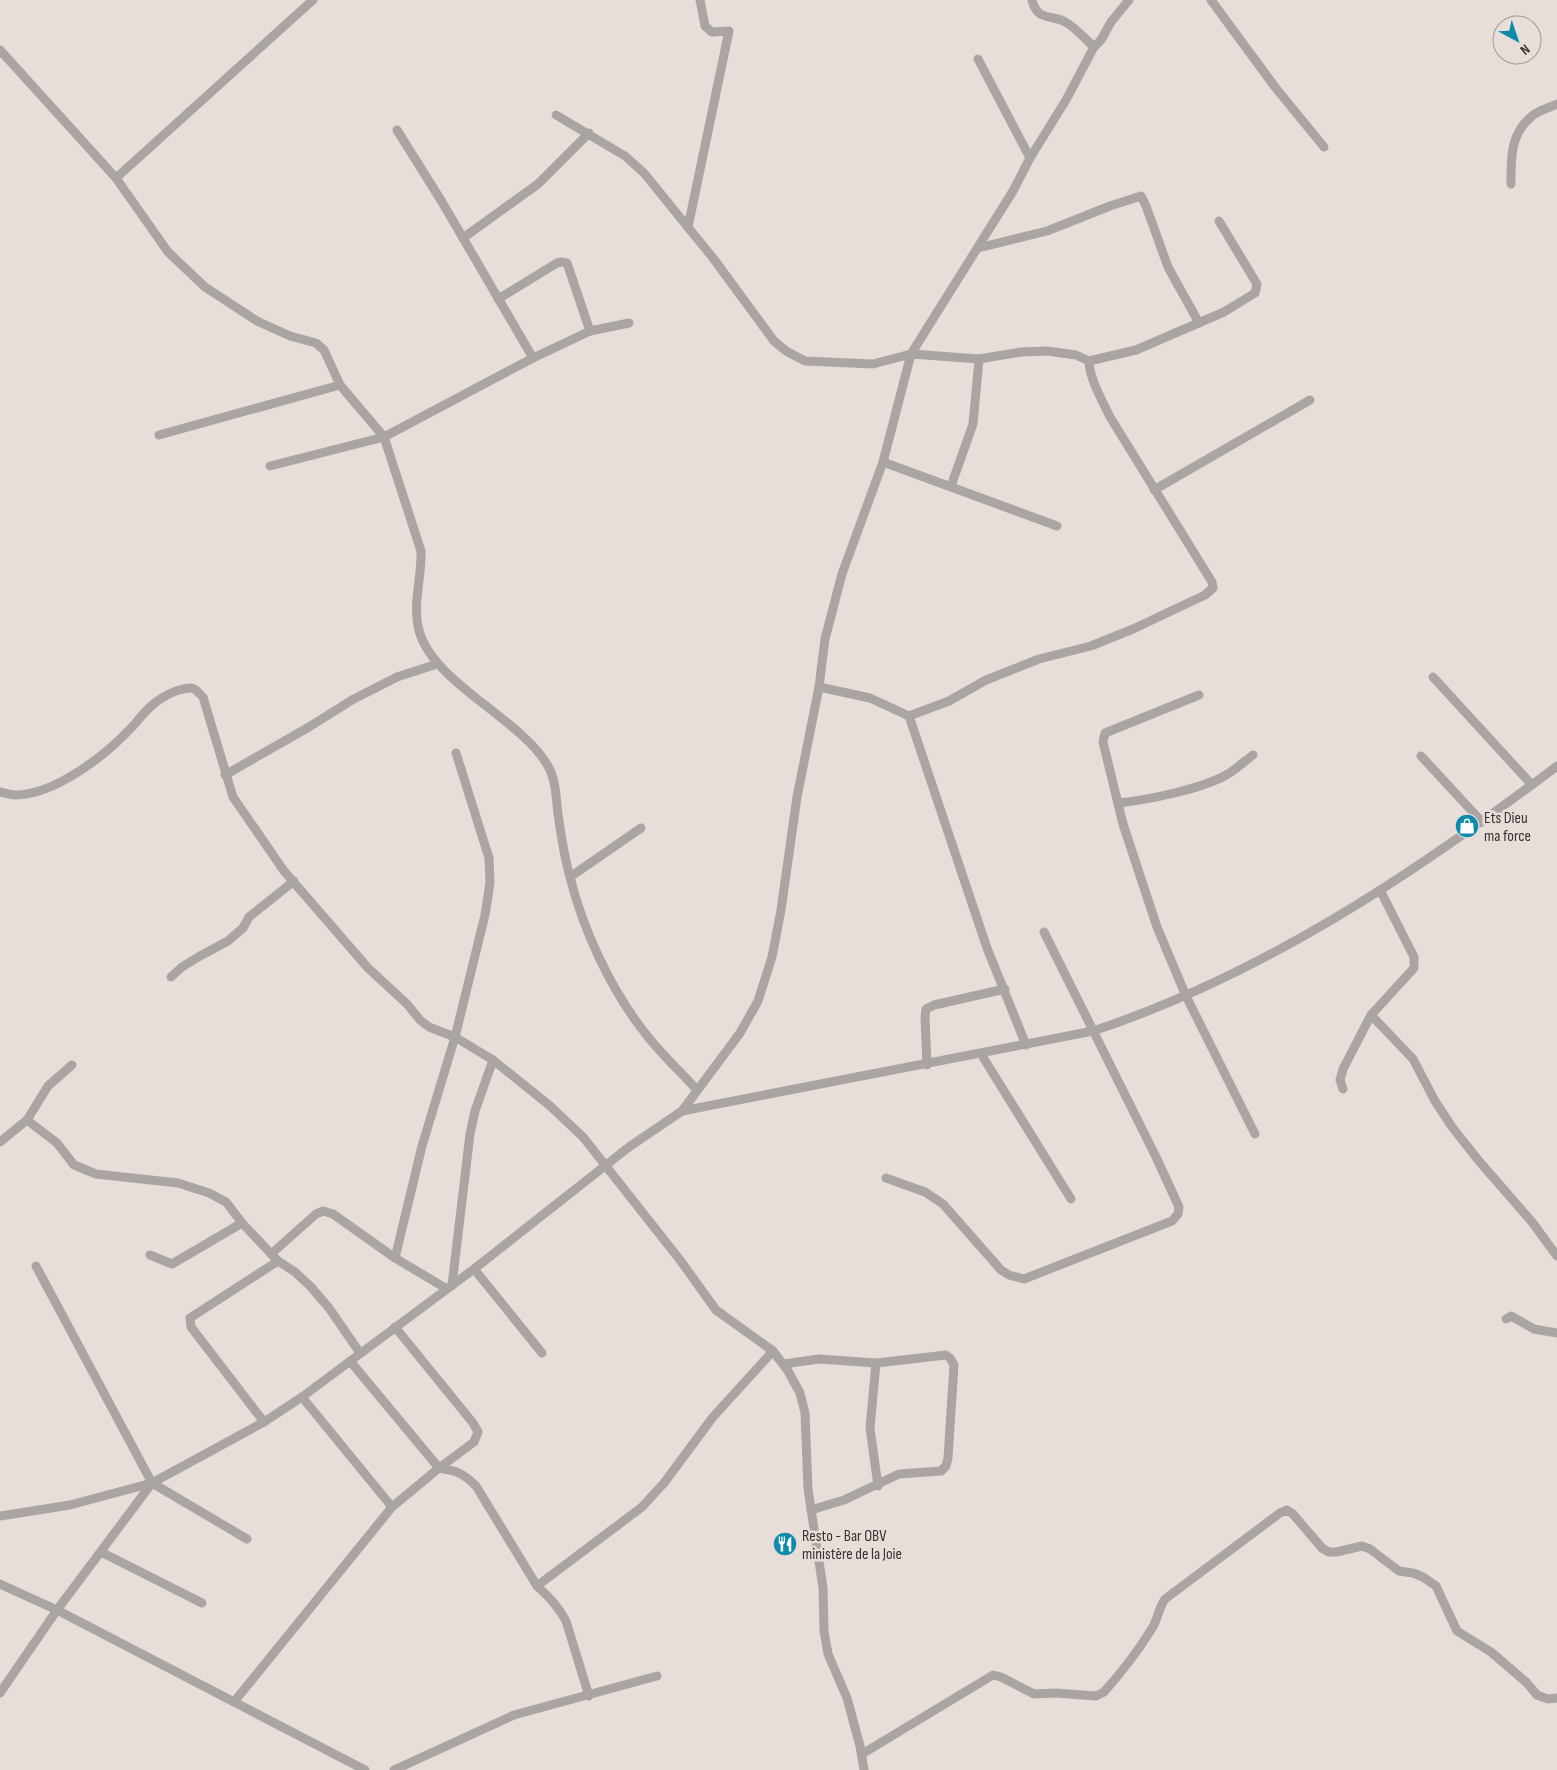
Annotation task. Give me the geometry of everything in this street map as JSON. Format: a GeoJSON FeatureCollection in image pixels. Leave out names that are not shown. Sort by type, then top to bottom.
{"type":"FeatureCollection","features":[{"type":"Feature","properties":{"kind":"street"},"geometry":{"type":"LineString","coordinates":[[116,178],[313,0]]}},
{"type":"Feature","properties":{"kind":"street"},"geometry":{"type":"LineString","coordinates":[[688,227],[729,31],[712,32],[705,26],[700,0]]}},
{"type":"Feature","properties":{"kind":"street"},"geometry":{"type":"LineString","coordinates":[[1032,0],[1036,11],[1043,16],[1066,22],[1094,47]]}},
{"type":"Feature","properties":{"kind":"street"},"geometry":{"type":"LineString","coordinates":[[0,1516],[70,1506],[152,1483],[264,1422],[302,1397],[474,1269],[629,1147],[682,1111],[696,1089],[740,1033],[758,1001],[772,957],[781,910],[797,797],[819,687],[825,639],[842,574],[883,462],[912,354],[1013,191],[1030,158],[1066,100],[1094,47],[1102,40],[1111,22],[1129,0]]}},
{"type":"Feature","properties":{"kind":"street"},"geometry":{"type":"LineString","coordinates":[[1211,0],[1274,87],[1324,147]]}},
{"type":"Feature","properties":{"kind":"street"},"geometry":{"type":"LineString","coordinates":[[0,50],[116,178],[168,252],[205,287],[257,320],[290,336],[316,343],[324,350],[340,385],[384,437],[421,551],[416,612],[418,628],[424,642],[437,664],[532,745],[548,766],[555,783],[562,840],[570,877],[581,915],[600,958],[619,994],[645,1034],[696,1089]]}},
{"type":"Feature","properties":{"kind":"street"},"geometry":{"type":"LineString","coordinates":[[978,59],[1030,158]]}},
{"type":"Feature","properties":{"kind":"street"},"geometry":{"type":"LineString","coordinates":[[1511,184],[1511,153],[1518,130],[1533,115],[1557,104]]}},
{"type":"Feature","properties":{"kind":"street"},"geometry":{"type":"LineString","coordinates":[[556,114],[633,163],[688,227],[774,341],[786,351],[805,361],[873,364],[912,354],[979,359],[1021,352],[1047,351],[1062,352],[1089,361],[1136,350],[1224,312],[1255,293],[1257,284],[1218,221]]}},
{"type":"Feature","properties":{"kind":"street"},"geometry":{"type":"LineString","coordinates":[[397,130],[533,358]]}},
{"type":"Feature","properties":{"kind":"street"},"geometry":{"type":"LineString","coordinates":[[463,238],[538,184],[589,134]]}},
{"type":"Feature","properties":{"kind":"street"},"geometry":{"type":"LineString","coordinates":[[978,248],[1047,231],[1140,196],[1146,206],[1168,267],[1199,323]]}},
{"type":"Feature","properties":{"kind":"street"},"geometry":{"type":"LineString","coordinates":[[498,299],[557,263],[567,263],[590,331]]}},
{"type":"Feature","properties":{"kind":"street"},"geometry":{"type":"LineString","coordinates":[[270,466],[384,437],[533,358],[590,331],[629,323]]}},
{"type":"Feature","properties":{"kind":"street"},"geometry":{"type":"LineString","coordinates":[[951,486],[973,424],[979,359]]}},
{"type":"Feature","properties":{"kind":"street"},"geometry":{"type":"LineString","coordinates":[[819,687],[870,698],[908,716],[949,701],[986,680],[1039,659],[1091,646],[1134,629],[1205,595],[1213,588],[1212,582],[1110,417],[1098,391],[1089,361]]}},
{"type":"Feature","properties":{"kind":"street"},"geometry":{"type":"LineString","coordinates":[[159,435],[340,385]]}},
{"type":"Feature","properties":{"kind":"street"},"geometry":{"type":"LineString","coordinates":[[1154,490],[1310,400]]}},
{"type":"Feature","properties":{"kind":"street"},"geometry":{"type":"LineString","coordinates":[[883,462],[1057,526]]}},
{"type":"Feature","properties":{"kind":"street"},"geometry":{"type":"LineString","coordinates":[[225,775],[310,727],[352,700],[397,677],[437,664]]}},
{"type":"Feature","properties":{"kind":"street"},"geometry":{"type":"LineString","coordinates":[[1433,677],[1532,785]]}},
{"type":"Feature","properties":{"kind":"street"},"geometry":{"type":"LineString","coordinates":[[0,792],[15,795],[42,790],[69,778],[92,763],[115,743],[160,698],[191,688],[196,690],[202,697],[233,798],[268,849],[294,882],[368,968],[407,1004],[420,1020],[429,1027],[455,1037],[493,1060],[512,1074],[583,1137],[680,1260],[716,1310],[773,1352],[783,1364],[800,1393],[803,1402],[808,1490],[823,1588],[824,1631],[828,1654],[846,1698],[862,1754],[864,1770]]}},
{"type":"Feature","properties":{"kind":"street"},"geometry":{"type":"LineString","coordinates":[[1199,695],[1105,733],[1103,742],[1123,824],[1157,927],[1186,996],[1256,1134]]}},
{"type":"Feature","properties":{"kind":"street"},"geometry":{"type":"LineString","coordinates":[[908,716],[987,948],[1026,1045]]}},
{"type":"Feature","properties":{"kind":"street"},"geometry":{"type":"LineString","coordinates":[[396,1258],[422,1146],[455,1037],[485,915],[490,883],[489,858],[456,752]]}},
{"type":"Feature","properties":{"kind":"street"},"geometry":{"type":"LineString","coordinates":[[1118,803],[1136,801],[1194,787],[1227,774],[1253,755]]}},
{"type":"Feature","properties":{"kind":"street"},"geometry":{"type":"LineString","coordinates":[[1421,756],[1482,822]]}},
{"type":"Feature","properties":{"kind":"street"},"geometry":{"type":"LineString","coordinates":[[682,1111],[1026,1045],[1093,1031],[1141,1016],[1186,996],[1300,939],[1380,890],[1482,822],[1557,766]]}},
{"type":"Feature","properties":{"kind":"street"},"geometry":{"type":"LineString","coordinates":[[570,877],[641,828]]}},
{"type":"Feature","properties":{"kind":"street"},"geometry":{"type":"LineString","coordinates":[[171,977],[188,963],[228,941],[243,928],[249,917],[294,882]]}},
{"type":"Feature","properties":{"kind":"street"},"geometry":{"type":"LineString","coordinates":[[1343,1089],[1340,1080],[1343,1069],[1371,1015],[1414,968],[1414,957],[1380,890]]}},
{"type":"Feature","properties":{"kind":"street"},"geometry":{"type":"LineString","coordinates":[[886,1178],[935,1197],[1001,1270],[1009,1275],[1024,1279],[1172,1221],[1178,1214],[1179,1207],[1044,932]]}},
{"type":"Feature","properties":{"kind":"street"},"geometry":{"type":"LineString","coordinates":[[927,1065],[926,1009],[934,1005],[1005,989]]}},
{"type":"Feature","properties":{"kind":"street"},"geometry":{"type":"LineString","coordinates":[[1371,1015],[1413,1059],[1435,1101],[1452,1127],[1532,1222],[1557,1256]]}},
{"type":"Feature","properties":{"kind":"street"},"geometry":{"type":"LineString","coordinates":[[981,1054],[1071,1199]]}},
{"type":"Feature","properties":{"kind":"street"},"geometry":{"type":"LineString","coordinates":[[449,1287],[470,1134],[475,1112],[493,1060]]}},
{"type":"Feature","properties":{"kind":"street"},"geometry":{"type":"LineString","coordinates":[[0,1142],[27,1120],[48,1086],[72,1065]]}},
{"type":"Feature","properties":{"kind":"street"},"geometry":{"type":"LineString","coordinates":[[27,1120],[57,1143],[74,1165],[96,1174],[178,1183],[226,1202],[242,1223],[271,1254],[311,1287],[329,1308],[360,1354]]}},
{"type":"Feature","properties":{"kind":"street"},"geometry":{"type":"LineString","coordinates":[[271,1254],[316,1214],[323,1211],[333,1214],[396,1258],[449,1287]]}},
{"type":"Feature","properties":{"kind":"street"},"geometry":{"type":"LineString","coordinates":[[150,1255],[172,1264],[242,1223]]}},
{"type":"Feature","properties":{"kind":"street"},"geometry":{"type":"LineString","coordinates":[[264,1422],[191,1327],[190,1318],[278,1261]]}},
{"type":"Feature","properties":{"kind":"street"},"geometry":{"type":"LineString","coordinates":[[36,1266],[152,1483],[247,1539]]}},
{"type":"Feature","properties":{"kind":"street"},"geometry":{"type":"LineString","coordinates":[[474,1269],[542,1353]]}},
{"type":"Feature","properties":{"kind":"street"},"geometry":{"type":"LineString","coordinates":[[1506,1318],[1511,1316],[1534,1329],[1557,1333]]}},
{"type":"Feature","properties":{"kind":"street"},"geometry":{"type":"LineString","coordinates":[[234,1702],[392,1507],[474,1442],[478,1432],[473,1422],[395,1327]]}},
{"type":"Feature","properties":{"kind":"street"},"geometry":{"type":"LineString","coordinates":[[537,1586],[642,1507],[664,1483],[713,1417],[773,1352]]}},
{"type":"Feature","properties":{"kind":"street"},"geometry":{"type":"LineString","coordinates":[[783,1364],[819,1359],[876,1363],[946,1355],[954,1365],[946,1466],[941,1471],[899,1474],[878,1486],[844,1500],[811,1510]]}},
{"type":"Feature","properties":{"kind":"street"},"geometry":{"type":"LineString","coordinates":[[350,1361],[439,1468],[456,1471],[476,1486],[537,1586],[551,1598],[566,1621],[589,1696]]}},
{"type":"Feature","properties":{"kind":"street"},"geometry":{"type":"LineString","coordinates":[[876,1363],[870,1428],[878,1486]]}},
{"type":"Feature","properties":{"kind":"street"},"geometry":{"type":"LineString","coordinates":[[302,1397],[392,1507]]}},
{"type":"Feature","properties":{"kind":"street"},"geometry":{"type":"LineString","coordinates":[[0,1693],[57,1610],[152,1483]]}},
{"type":"Feature","properties":{"kind":"street"},"geometry":{"type":"LineString","coordinates":[[862,1754],[993,1675],[1001,1677],[1034,1694],[1055,1693],[1096,1696],[1104,1692],[1151,1630],[1158,1618],[1160,1606],[1164,1598],[1280,1513],[1287,1510],[1292,1513],[1322,1548],[1330,1552],[1336,1552],[1362,1546],[1370,1549],[1400,1571],[1413,1573],[1436,1586],[1457,1631],[1490,1652],[1526,1682],[1537,1695],[1548,1700],[1557,1698]]}},
{"type":"Feature","properties":{"kind":"street"},"geometry":{"type":"LineString","coordinates":[[101,1552],[202,1603]]}},
{"type":"Feature","properties":{"kind":"street"},"geometry":{"type":"LineString","coordinates":[[0,1584],[57,1610],[365,1770]]}},
{"type":"Feature","properties":{"kind":"street"},"geometry":{"type":"LineString","coordinates":[[394,1770],[514,1715],[657,1676]]}},
{"type":"Feature","properties":{"kind":"place","name":"Ets Dieu ma force"},"geometry":{"type":"Point","coordinates":[1467,826]}},
{"type":"Feature","properties":{"kind":"place","name":"Resto - Bar OBV ministère de la Joie"},"geometry":{"type":"Point","coordinates":[785,1544]}}]}
